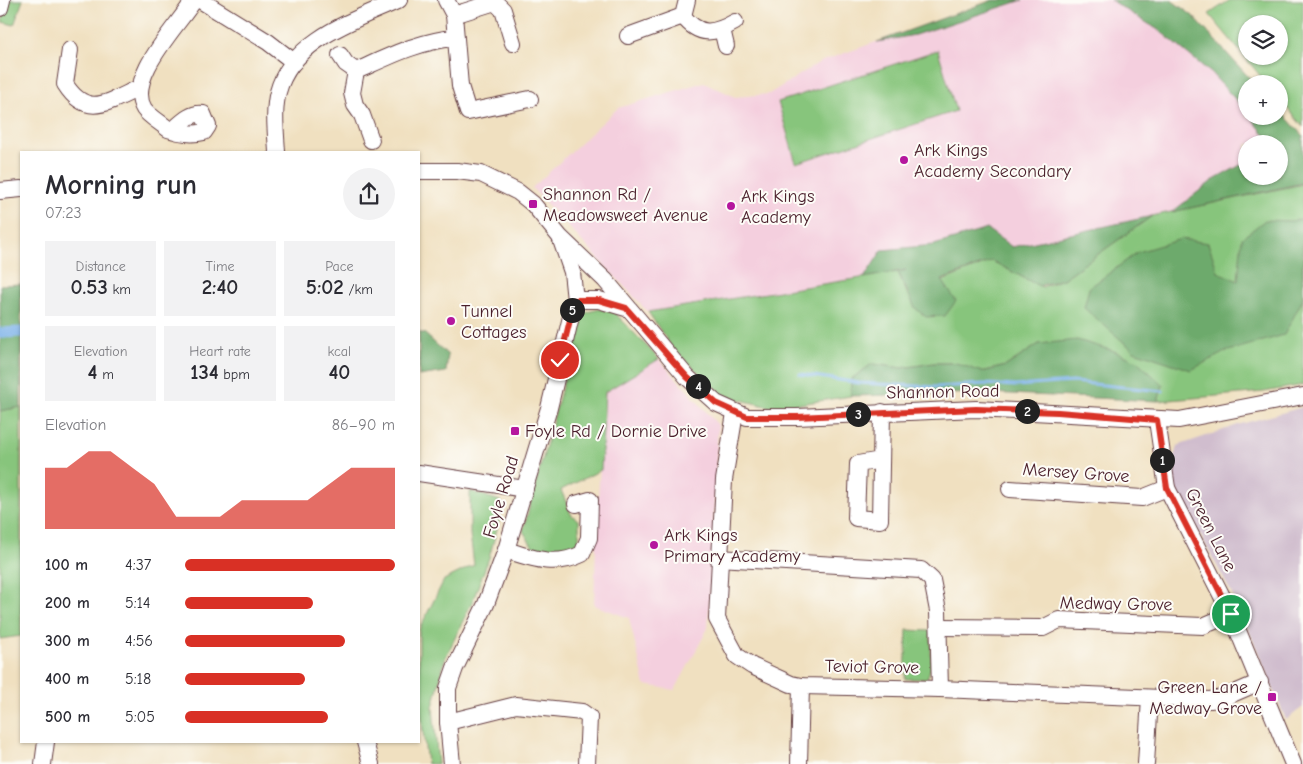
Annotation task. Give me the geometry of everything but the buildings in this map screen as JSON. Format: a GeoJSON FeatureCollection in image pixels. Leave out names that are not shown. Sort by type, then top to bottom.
{"type":"FeatureCollection","features":[{"type":"Feature","properties":{"kind":"street"},"geometry":{"type":"LineString","coordinates":[[0,8],[2,0]]}},
{"type":"Feature","properties":{"kind":"street"},"geometry":{"type":"LineString","coordinates":[[173,130],[144,109],[139,88],[146,69],[194,0]]}},
{"type":"Feature","properties":{"kind":"street"},"geometry":{"type":"LineString","coordinates":[[200,0],[268,42],[294,62]]}},
{"type":"Feature","properties":{"kind":"street"},"geometry":{"type":"LineString","coordinates":[[277,151],[276,114],[278,90],[294,62],[323,37],[377,4],[399,0]]}},
{"type":"Feature","properties":{"kind":"street"},"geometry":{"type":"LineString","coordinates":[[446,0],[454,15],[454,38],[460,86],[468,112],[530,99]]}},
{"type":"Feature","properties":{"kind":"street"},"geometry":{"type":"LineString","coordinates":[[454,15],[495,2],[503,10],[513,43]]}},
{"type":"Feature","properties":{"kind":"street"},"geometry":{"type":"LineString","coordinates":[[628,36],[685,8],[690,25],[698,30],[728,25],[726,46]]}},
{"type":"Feature","properties":{"kind":"street"},"geometry":{"type":"LineString","coordinates":[[356,71],[405,49],[439,39],[454,38]]}},
{"type":"Feature","properties":{"kind":"street"},"geometry":{"type":"LineString","coordinates":[[70,50],[64,84],[74,98],[82,103],[90,105],[110,101],[139,88]]}},
{"type":"Feature","properties":{"kind":"street"},"geometry":{"type":"LineString","coordinates":[[340,55],[346,64],[356,71]]}},
{"type":"Feature","properties":{"kind":"street"},"geometry":{"type":"LineString","coordinates":[[356,71],[352,93],[355,105],[362,115],[371,140]]}},
{"type":"Feature","properties":{"kind":"street","name":"Shannon Road"},"geometry":{"type":"LineString","coordinates":[[420,171],[481,174],[502,183],[533,204],[560,237],[605,280],[626,308],[687,377],[716,403],[747,417],[984,410],[1157,420],[1188,418],[1303,396]]}},
{"type":"Feature","properties":{"kind":"street"},"geometry":{"type":"LineString","coordinates":[[0,191],[20,189]]}},
{"type":"Feature","properties":{"kind":"street","name":"Foyle Road"},"geometry":{"type":"LineString","coordinates":[[452,764],[448,722],[448,688],[455,668],[486,604],[506,550],[549,408],[575,300],[572,272],[560,237]]}},
{"type":"Feature","properties":{"kind":"street"},"geometry":{"type":"LineString","coordinates":[[572,272],[592,268]]}},
{"type":"Feature","properties":{"kind":"street"},"geometry":{"type":"LineString","coordinates":[[605,280],[607,302]]}},
{"type":"Feature","properties":{"kind":"street"},"geometry":{"type":"LineString","coordinates":[[575,300],[607,302],[626,308]]}},
{"type":"Feature","properties":{"kind":"street"},"geometry":{"type":"LineString","coordinates":[[881,460],[882,412]]}},
{"type":"Feature","properties":{"kind":"street","name":"Teviot Grove"},"geometry":{"type":"LineString","coordinates":[[735,413],[724,480],[718,558],[716,619],[737,656],[752,666],[791,684],[801,686],[940,689],[1210,700],[1223,698],[1260,682]]}},
{"type":"Feature","properties":{"kind":"street","name":"Green Lane"},"geometry":{"type":"LineString","coordinates":[[1157,420],[1167,488],[1231,614],[1293,764]]}},
{"type":"Feature","properties":{"kind":"street"},"geometry":{"type":"LineString","coordinates":[[420,473],[525,489]]}},
{"type":"Feature","properties":{"kind":"street","name":"Mersey Grove"},"geometry":{"type":"LineString","coordinates":[[1010,489],[1142,498],[1167,488]]}},
{"type":"Feature","properties":{"kind":"street"},"geometry":{"type":"LineString","coordinates":[[506,550],[532,558],[566,562],[582,554],[589,538],[590,500],[576,504]]}},
{"type":"Feature","properties":{"kind":"street"},"geometry":{"type":"LineString","coordinates":[[718,558],[921,570],[932,580],[940,627],[940,689]]}},
{"type":"Feature","properties":{"kind":"street","name":"Medway Grove"},"geometry":{"type":"LineString","coordinates":[[940,627],[1043,628],[1059,620],[1203,626],[1231,614]]}},
{"type":"Feature","properties":{"kind":"street"},"geometry":{"type":"LineString","coordinates":[[799,764],[801,686]]}},
{"type":"Feature","properties":{"kind":"street"},"geometry":{"type":"LineString","coordinates":[[1146,764],[1150,698]]}},
{"type":"Feature","properties":{"kind":"street"},"geometry":{"type":"LineString","coordinates":[[448,722],[516,705],[582,712],[588,717],[587,764]]}},
{"type":"Feature","properties":{"kind":"street"},"geometry":{"type":"LineString","coordinates":[[38,743],[44,755]]}},
{"type":"Feature","properties":{"kind":"street"},"geometry":{"type":"LineString","coordinates":[[365,743],[371,764]]}},
{"type":"Feature","properties":{"kind":"shaded area","name":"Ark Kings Academy Secondary"},"geometry":{"type":"Polygon","coordinates":[[[993,0],[1168,0],[1238,75],[1238,125],[1288,125],[1303,139],[1303,184],[898,272],[648,312],[532,188],[618,108],[704,82],[735,97],[769,94],[820,62],[993,0]]]}},
{"type":"Feature","properties":{"kind":"shaded area","name":"Ark Kings Primary Academy"},"geometry":{"type":"Polygon","coordinates":[[[659,359],[718,425],[708,628],[675,690],[645,685],[629,618],[594,605],[597,513],[605,392],[659,359]]]}},
{"type":"Feature","properties":{"kind":"shaded area"},"geometry":{"type":"Polygon","coordinates":[[[1303,407],[1303,707],[1286,720],[1241,611],[1169,476],[1177,446],[1241,424],[1303,407]]]}},
{"type":"Feature","properties":{"kind":"green space"},"geometry":{"type":"Polygon","coordinates":[[[9,0],[23,0],[14,25],[2,22],[9,0]]]}},
{"type":"Feature","properties":{"kind":"green space"},"geometry":{"type":"Polygon","coordinates":[[[993,0],[1023,0],[915,35],[877,42],[993,0]]]}},
{"type":"Feature","properties":{"kind":"green space"},"geometry":{"type":"Polygon","coordinates":[[[1110,0],[1171,0],[1192,15],[1247,75],[1238,75],[1238,102],[1211,73],[1160,31],[1110,0]]]}},
{"type":"Feature","properties":{"kind":"green space"},"geometry":{"type":"Polygon","coordinates":[[[1230,0],[1303,0],[1303,127],[1288,109],[1288,75],[1260,75],[1251,65],[1288,65],[1288,15],[1238,15],[1238,49],[1209,14],[1230,0]]]}},
{"type":"Feature","properties":{"kind":"green space"},"geometry":{"type":"Polygon","coordinates":[[[938,50],[956,111],[796,163],[778,102],[938,50]]]}},
{"type":"Feature","properties":{"kind":"green space"},"geometry":{"type":"Polygon","coordinates":[[[1288,119],[1303,136],[1303,183],[1172,212],[1212,181],[1238,166],[1238,185],[1288,185],[1288,135],[1265,135],[1257,125],[1288,125],[1288,119]]]}},
{"type":"Feature","properties":{"kind":"green space"},"geometry":{"type":"Polygon","coordinates":[[[1303,184],[1303,385],[1264,392],[1158,401],[1163,385],[1039,344],[1006,366],[981,372],[956,363],[934,363],[902,368],[872,364],[851,379],[851,396],[774,408],[724,396],[673,349],[648,312],[898,272],[908,295],[992,261],[1042,287],[1063,279],[1152,216],[1303,184]]]}},
{"type":"Feature","properties":{"kind":"green space"},"geometry":{"type":"Polygon","coordinates":[[[1152,216],[1063,279],[1039,286],[992,261],[942,280],[956,301],[945,316],[926,317],[915,308],[898,272],[906,270],[864,278],[882,250],[934,245],[987,229],[1012,247],[1152,216]]]}},
{"type":"Feature","properties":{"kind":"green space"},"geometry":{"type":"Polygon","coordinates":[[[1303,218],[1303,299],[1284,335],[1225,352],[1191,370],[1134,351],[1084,308],[1089,288],[1138,252],[1181,239],[1208,243],[1218,272],[1238,281],[1242,238],[1265,220],[1292,221],[1303,218]]]}},
{"type":"Feature","properties":{"kind":"green space"},"geometry":{"type":"Polygon","coordinates":[[[20,284],[20,407],[0,411],[0,285],[20,284]]]}},
{"type":"Feature","properties":{"kind":"green space"},"geometry":{"type":"Polygon","coordinates":[[[600,309],[614,312],[659,359],[605,392],[601,470],[561,490],[571,514],[579,521],[579,544],[568,549],[533,547],[523,531],[578,328],[587,312],[600,309]]]}},
{"type":"Feature","properties":{"kind":"green space"},"geometry":{"type":"Polygon","coordinates":[[[420,333],[424,333],[448,355],[446,372],[420,376],[420,333]]]}},
{"type":"Feature","properties":{"kind":"green space"},"geometry":{"type":"Polygon","coordinates":[[[1077,340],[1114,351],[1137,361],[1163,385],[1158,401],[988,393],[851,396],[851,379],[872,364],[902,368],[934,363],[956,363],[982,372],[1006,366],[1039,344],[1077,340]]]}},
{"type":"Feature","properties":{"kind":"green space"},"geometry":{"type":"Polygon","coordinates":[[[20,407],[20,636],[0,639],[0,411],[20,407]]]}},
{"type":"Feature","properties":{"kind":"green space"},"geometry":{"type":"Polygon","coordinates":[[[470,491],[500,501],[502,511],[489,558],[473,600],[445,659],[433,707],[438,764],[427,764],[420,706],[420,628],[444,580],[474,565],[470,534],[470,491]]]}},
{"type":"Feature","properties":{"kind":"green space"},"geometry":{"type":"Polygon","coordinates":[[[907,630],[931,631],[931,667],[927,679],[905,679],[907,630]]]}},
{"type":"Feature","properties":{"kind":"waterway"},"geometry":{"type":"LineString","coordinates":[[0,333],[20,332]]}},
{"type":"Feature","properties":{"kind":"waterway"},"geometry":{"type":"LineString","coordinates":[[800,374],[859,383],[937,387],[984,384],[1015,386],[1073,382],[1163,391]]}},
{"type":"Feature","properties":{"kind":"place","name":"Ark Kings Academy Secondary"},"geometry":{"type":"Point","coordinates":[904,160]}},
{"type":"Feature","properties":{"kind":"place","name":"Shannon Rd / Meadowsweet Avenue"},"geometry":{"type":"Point","coordinates":[533,204]}},
{"type":"Feature","properties":{"kind":"place","name":"Ark Kings Academy"},"geometry":{"type":"Point","coordinates":[731,206]}},
{"type":"Feature","properties":{"kind":"place","name":"Tunnel Cottages"},"geometry":{"type":"Point","coordinates":[451,321]}},
{"type":"Feature","properties":{"kind":"place","name":"Foyle Rd / Dornie Drive"},"geometry":{"type":"Point","coordinates":[515,431]}},
{"type":"Feature","properties":{"kind":"place","name":"Ark Kings Primary Academy"},"geometry":{"type":"Point","coordinates":[654,545]}},
{"type":"Feature","properties":{"kind":"place","name":"Green Lane / Medway Grove"},"geometry":{"type":"Point","coordinates":[1272,697]}},
{"type":"Feature","properties":{"kind":"route"},"geometry":{"type":"LineString","coordinates":[[560,360],[575,300],[599,300],[626,308],[643,324],[687,377],[716,403],[747,417],[797,417],[976,409],[1058,412],[1157,420],[1156,428],[1167,488],[1231,614]]}}]}
